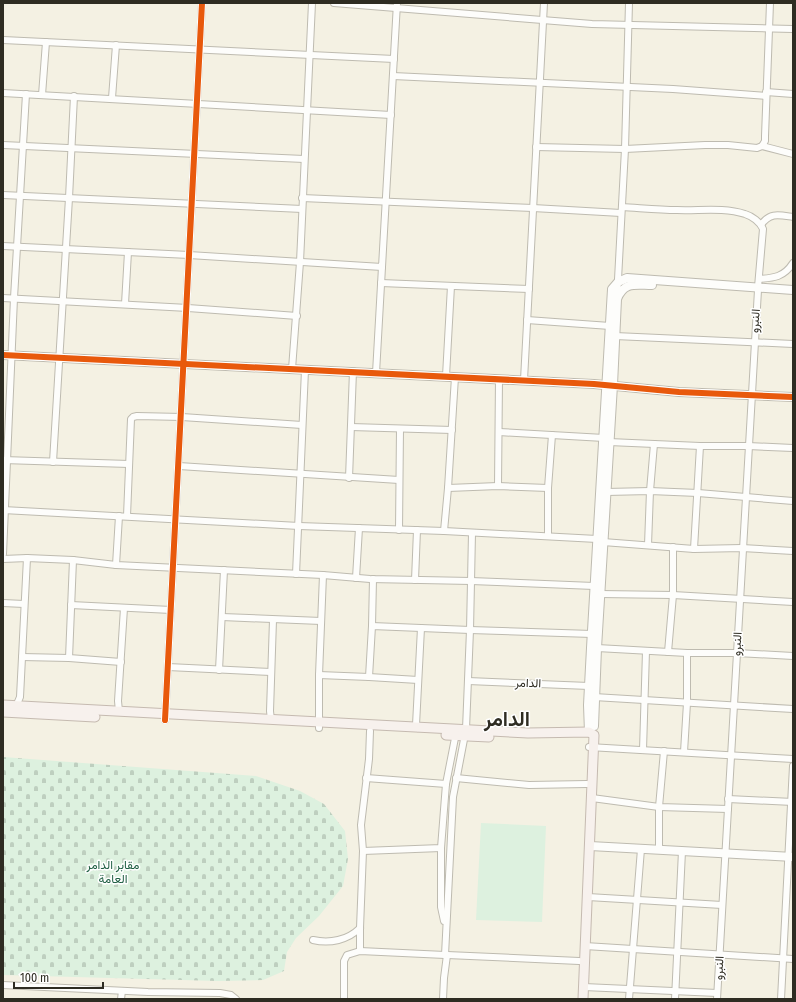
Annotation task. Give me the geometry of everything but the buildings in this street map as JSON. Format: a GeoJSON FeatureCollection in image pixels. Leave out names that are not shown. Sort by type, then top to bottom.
{"type":"FeatureCollection","features":[{"type":"Feature","properties":{"kind":"main road"},"geometry":{"type":"LineString","coordinates":[[3,705],[10,710],[319,725],[418,728],[461,733]]}},
{"type":"Feature","properties":{"kind":"main road"},"geometry":{"type":"LineString","coordinates":[[10,710],[119,711],[166,717],[271,720],[370,731],[528,733],[591,740]]}},
{"type":"Feature","properties":{"kind":"main road"},"geometry":{"type":"LineString","coordinates":[[578,999],[587,784],[591,740]]}},
{"type":"Feature","properties":{"kind":"main road"},"geometry":{"type":"LineString","coordinates":[[584,999],[592,798],[591,740]]}},
{"type":"Feature","properties":{"kind":"street"},"geometry":{"type":"LineString","coordinates":[[166,717],[188,308],[189,255],[202,3]]}},
{"type":"Feature","properties":{"kind":"street"},"geometry":{"type":"LineString","coordinates":[[292,369],[300,262],[312,3]]}},
{"type":"Feature","properties":{"kind":"street"},"geometry":{"type":"LineString","coordinates":[[334,3],[397,5],[592,24],[793,29]]}},
{"type":"Feature","properties":{"kind":"street"},"geometry":{"type":"LineString","coordinates":[[524,380],[544,3]]}},
{"type":"Feature","properties":{"kind":"street"},"geometry":{"type":"LineString","coordinates":[[610,385],[616,336],[621,210],[626,149],[629,3]]}},
{"type":"Feature","properties":{"kind":"street"},"geometry":{"type":"LineString","coordinates":[[762,146],[765,136],[770,3]]}},
{"type":"Feature","properties":{"kind":"street"},"geometry":{"type":"LineString","coordinates":[[376,373],[397,5]]}},
{"type":"Feature","properties":{"kind":"street"},"geometry":{"type":"LineString","coordinates":[[3,40],[394,59]]}},
{"type":"Feature","properties":{"kind":"street"},"geometry":{"type":"LineString","coordinates":[[42,95],[46,42]]}},
{"type":"Feature","properties":{"kind":"street"},"geometry":{"type":"LineString","coordinates":[[112,98],[116,45]]}},
{"type":"Feature","properties":{"kind":"street"},"geometry":{"type":"LineString","coordinates":[[393,76],[540,84],[793,94]]}},
{"type":"Feature","properties":{"kind":"street"},"geometry":{"type":"LineString","coordinates":[[3,93],[391,115]]}},
{"type":"Feature","properties":{"kind":"street"},"geometry":{"type":"LineString","coordinates":[[3,554],[7,355],[14,298],[26,94]]}},
{"type":"Feature","properties":{"kind":"street"},"geometry":{"type":"LineString","coordinates":[[53,462],[74,96]]}},
{"type":"Feature","properties":{"kind":"street"},"geometry":{"type":"LineString","coordinates":[[3,144],[304,160]]}},
{"type":"Feature","properties":{"kind":"street"},"geometry":{"type":"LineString","coordinates":[[536,148],[626,149],[705,145],[757,148],[762,146],[793,154]]}},
{"type":"Feature","properties":{"kind":"street"},"geometry":{"type":"LineString","coordinates":[[3,195],[302,209]]}},
{"type":"Feature","properties":{"kind":"street"},"geometry":{"type":"LineString","coordinates":[[302,198],[533,208],[730,211],[746,214],[761,225],[766,218],[771,216],[780,215],[793,217]]}},
{"type":"Feature","properties":{"kind":"street","name":"النبرو"},"geometry":{"type":"LineString","coordinates":[[717,996],[754,343],[763,229],[761,225]]}},
{"type":"Feature","properties":{"kind":"street"},"geometry":{"type":"LineString","coordinates":[[3,246],[189,255],[382,267]]}},
{"type":"Feature","properties":{"kind":"street"},"geometry":{"type":"LineString","coordinates":[[125,304],[128,252]]}},
{"type":"Feature","properties":{"kind":"street"},"geometry":{"type":"LineString","coordinates":[[617,299],[623,289],[633,285],[758,285],[776,278],[785,272],[793,263]]}},
{"type":"Feature","properties":{"kind":"street"},"geometry":{"type":"LineString","coordinates":[[591,740],[600,594],[600,540],[610,385],[610,326],[612,289],[618,282],[627,278],[758,285],[793,291]]}},
{"type":"Feature","properties":{"kind":"street"},"geometry":{"type":"LineString","coordinates":[[381,283],[529,289]]}},
{"type":"Feature","properties":{"kind":"street"},"geometry":{"type":"LineString","coordinates":[[444,531],[452,430],[450,376],[451,286]]}},
{"type":"Feature","properties":{"kind":"street"},"geometry":{"type":"LineString","coordinates":[[3,298],[125,304],[296,316]]}},
{"type":"Feature","properties":{"kind":"street"},"geometry":{"type":"LineString","coordinates":[[527,320],[610,326]]}},
{"type":"Feature","properties":{"kind":"street"},"geometry":{"type":"LineString","coordinates":[[616,336],[793,344]]}},
{"type":"Feature","properties":{"kind":"street"},"geometry":{"type":"LineString","coordinates":[[7,355],[450,376],[610,385],[679,392],[793,397]]}},
{"type":"Feature","properties":{"kind":"street"},"geometry":{"type":"LineString","coordinates":[[296,574],[305,370]]}},
{"type":"Feature","properties":{"kind":"street"},"geometry":{"type":"LineString","coordinates":[[349,478],[353,371]]}},
{"type":"Feature","properties":{"kind":"street"},"geometry":{"type":"LineString","coordinates":[[498,486],[499,379]]}},
{"type":"Feature","properties":{"kind":"street"},"geometry":{"type":"LineString","coordinates":[[127,516],[131,419],[133,417],[182,417],[302,425]]}},
{"type":"Feature","properties":{"kind":"street"},"geometry":{"type":"LineString","coordinates":[[351,427],[452,430]]}},
{"type":"Feature","properties":{"kind":"street"},"geometry":{"type":"LineString","coordinates":[[399,530],[400,429]]}},
{"type":"Feature","properties":{"kind":"street"},"geometry":{"type":"LineString","coordinates":[[499,432],[654,444],[793,448]]}},
{"type":"Feature","properties":{"kind":"street"},"geometry":{"type":"LineString","coordinates":[[548,536],[548,488],[552,435]]}},
{"type":"Feature","properties":{"kind":"street"},"geometry":{"type":"LineString","coordinates":[[591,740],[589,686],[594,586],[606,492],[607,440]]}},
{"type":"Feature","properties":{"kind":"street"},"geometry":{"type":"LineString","coordinates":[[648,545],[650,491],[654,444]]}},
{"type":"Feature","properties":{"kind":"street"},"geometry":{"type":"LineString","coordinates":[[694,549],[700,446]]}},
{"type":"Feature","properties":{"kind":"street"},"geometry":{"type":"LineString","coordinates":[[5,460],[129,464]]}},
{"type":"Feature","properties":{"kind":"street"},"geometry":{"type":"LineString","coordinates":[[179,466],[300,475],[400,480]]}},
{"type":"Feature","properties":{"kind":"street"},"geometry":{"type":"LineString","coordinates":[[448,488],[498,486],[548,488]]}},
{"type":"Feature","properties":{"kind":"street"},"geometry":{"type":"LineString","coordinates":[[606,492],[650,491],[698,493],[793,501]]}},
{"type":"Feature","properties":{"kind":"street"},"geometry":{"type":"LineString","coordinates":[[4,510],[298,526],[548,536],[694,549],[742,548],[793,551]]}},
{"type":"Feature","properties":{"kind":"street"},"geometry":{"type":"LineString","coordinates":[[116,565],[119,516]]}},
{"type":"Feature","properties":{"kind":"street"},"geometry":{"type":"LineString","coordinates":[[356,578],[359,528]]}},
{"type":"Feature","properties":{"kind":"street"},"geometry":{"type":"LineString","coordinates":[[415,580],[417,530]]}},
{"type":"Feature","properties":{"kind":"street"},"geometry":{"type":"LineString","coordinates":[[443,999],[452,813],[468,680],[472,533]]}},
{"type":"Feature","properties":{"kind":"street"},"geometry":{"type":"LineString","coordinates":[[668,652],[673,596],[673,547]]}},
{"type":"Feature","properties":{"kind":"street"},"geometry":{"type":"LineString","coordinates":[[3,559],[27,558],[73,560],[116,565],[324,575],[373,579],[594,586]]}},
{"type":"Feature","properties":{"kind":"street"},"geometry":{"type":"LineString","coordinates":[[10,710],[18,704],[20,697],[27,558]]}},
{"type":"Feature","properties":{"kind":"street"},"geometry":{"type":"LineString","coordinates":[[69,658],[73,560]]}},
{"type":"Feature","properties":{"kind":"street"},"geometry":{"type":"LineString","coordinates":[[219,670],[224,570]]}},
{"type":"Feature","properties":{"kind":"street"},"geometry":{"type":"LineString","coordinates":[[319,725],[319,675],[324,575]]}},
{"type":"Feature","properties":{"kind":"street"},"geometry":{"type":"LineString","coordinates":[[369,676],[373,579]]}},
{"type":"Feature","properties":{"kind":"street"},"geometry":{"type":"LineString","coordinates":[[600,594],[740,598],[793,602]]}},
{"type":"Feature","properties":{"kind":"street"},"geometry":{"type":"LineString","coordinates":[[3,603],[24,604]]}},
{"type":"Feature","properties":{"kind":"street"},"geometry":{"type":"LineString","coordinates":[[71,605],[171,610]]}},
{"type":"Feature","properties":{"kind":"street"},"geometry":{"type":"LineString","coordinates":[[119,711],[118,701],[124,608]]}},
{"type":"Feature","properties":{"kind":"street"},"geometry":{"type":"LineString","coordinates":[[222,617],[321,621]]}},
{"type":"Feature","properties":{"kind":"street"},"geometry":{"type":"LineString","coordinates":[[271,720],[273,620]]}},
{"type":"Feature","properties":{"kind":"street"},"geometry":{"type":"LineString","coordinates":[[372,626],[592,634]]}},
{"type":"Feature","properties":{"kind":"street"},"geometry":{"type":"LineString","coordinates":[[418,728],[416,724],[421,628]]}},
{"type":"Feature","properties":{"kind":"street"},"geometry":{"type":"LineString","coordinates":[[597,648],[687,653],[736,653],[793,656]]}},
{"type":"Feature","properties":{"kind":"street"},"geometry":{"type":"LineString","coordinates":[[643,750],[646,651]]}},
{"type":"Feature","properties":{"kind":"street"},"geometry":{"type":"LineString","coordinates":[[684,752],[687,703],[687,653]]}},
{"type":"Feature","properties":{"kind":"street"},"geometry":{"type":"LineString","coordinates":[[22,657],[69,658],[121,662]]}},
{"type":"Feature","properties":{"kind":"street"},"geometry":{"type":"LineString","coordinates":[[168,667],[271,672]]}},
{"type":"Feature","properties":{"kind":"street"},"geometry":{"type":"LineString","coordinates":[[319,675],[369,676],[418,680]]}},
{"type":"Feature","properties":{"kind":"street","name":"الدامر"},"geometry":{"type":"LineString","coordinates":[[468,680],[589,686]]}},
{"type":"Feature","properties":{"kind":"street"},"geometry":{"type":"LineString","coordinates":[[594,697],[793,709]]}},
{"type":"Feature","properties":{"kind":"street"},"geometry":{"type":"LineString","coordinates":[[360,951],[363,850],[361,825],[370,731]]}},
{"type":"Feature","properties":{"kind":"street"},"geometry":{"type":"LineString","coordinates":[[446,931],[441,907],[441,848],[446,784],[461,733]]}},
{"type":"Feature","properties":{"kind":"street"},"geometry":{"type":"LineString","coordinates":[[591,740],[643,750],[793,759]]}},
{"type":"Feature","properties":{"kind":"street"},"geometry":{"type":"LineString","coordinates":[[659,850],[659,808],[664,751]]}},
{"type":"Feature","properties":{"kind":"street"},"geometry":{"type":"LineString","coordinates":[[781,999],[791,857],[793,766]]}},
{"type":"Feature","properties":{"kind":"street"},"geometry":{"type":"LineString","coordinates":[[366,778],[446,784]]}},
{"type":"Feature","properties":{"kind":"street"},"geometry":{"type":"LineString","coordinates":[[456,778],[529,785],[587,784]]}},
{"type":"Feature","properties":{"kind":"street"},"geometry":{"type":"LineString","coordinates":[[592,798],[659,808],[728,809]]}},
{"type":"Feature","properties":{"kind":"street"},"geometry":{"type":"LineString","coordinates":[[728,799],[792,802]]}},
{"type":"Feature","properties":{"kind":"street"},"geometry":{"type":"LineString","coordinates":[[590,846],[791,857]]}},
{"type":"Feature","properties":{"kind":"street"},"geometry":{"type":"LineString","coordinates":[[363,850],[441,848]]}},
{"type":"Feature","properties":{"kind":"street"},"geometry":{"type":"LineString","coordinates":[[629,999],[641,848]]}},
{"type":"Feature","properties":{"kind":"street"},"geometry":{"type":"LineString","coordinates":[[674,999],[682,851]]}},
{"type":"Feature","properties":{"kind":"street"},"geometry":{"type":"LineString","coordinates":[[588,897],[722,905]]}},
{"type":"Feature","properties":{"kind":"street"},"geometry":{"type":"LineString","coordinates":[[313,940],[325,942],[342,939],[353,934],[360,928]]}},
{"type":"Feature","properties":{"kind":"street"},"geometry":{"type":"LineString","coordinates":[[585,946],[793,959]]}},
{"type":"Feature","properties":{"kind":"street"},"geometry":{"type":"LineString","coordinates":[[344,999],[344,958],[360,951],[579,961]]}},
{"type":"Feature","properties":{"kind":"street"},"geometry":{"type":"LineString","coordinates":[[3,985],[122,991],[220,993],[231,995],[236,999]]}},
{"type":"Feature","properties":{"kind":"street"},"geometry":{"type":"LineString","coordinates":[[584,987],[675,991],[717,996]]}},
{"type":"Feature","properties":{"kind":"street"},"geometry":{"type":"LineString","coordinates":[[121,999],[122,991]]}},
{"type":"Feature","properties":{"kind":"green space","name":"مقابر الدامر العامة"},"geometry":{"type":"Polygon","coordinates":[[[3,757],[256,776],[300,791],[324,804],[345,831],[348,859],[343,886],[319,916],[296,938],[287,952],[284,971],[263,980],[218,981],[3,975],[3,757]]]}},
{"type":"Feature","properties":{"kind":"green space"},"geometry":{"type":"Polygon","coordinates":[[[481,823],[546,826],[542,922],[476,920],[481,823]]]}},
{"type":"Feature","properties":{"kind":"cycle path"},"geometry":{"type":"LineString","coordinates":[[165,720],[202,3]]}},
{"type":"Feature","properties":{"kind":"cycle path"},"geometry":{"type":"LineString","coordinates":[[3,355],[594,384],[679,392],[793,397]]}},
{"type":"Feature","properties":{"kind":"district","name":"الدامر"},"geometry":{"type":"Point","coordinates":[507,719]}}]}
